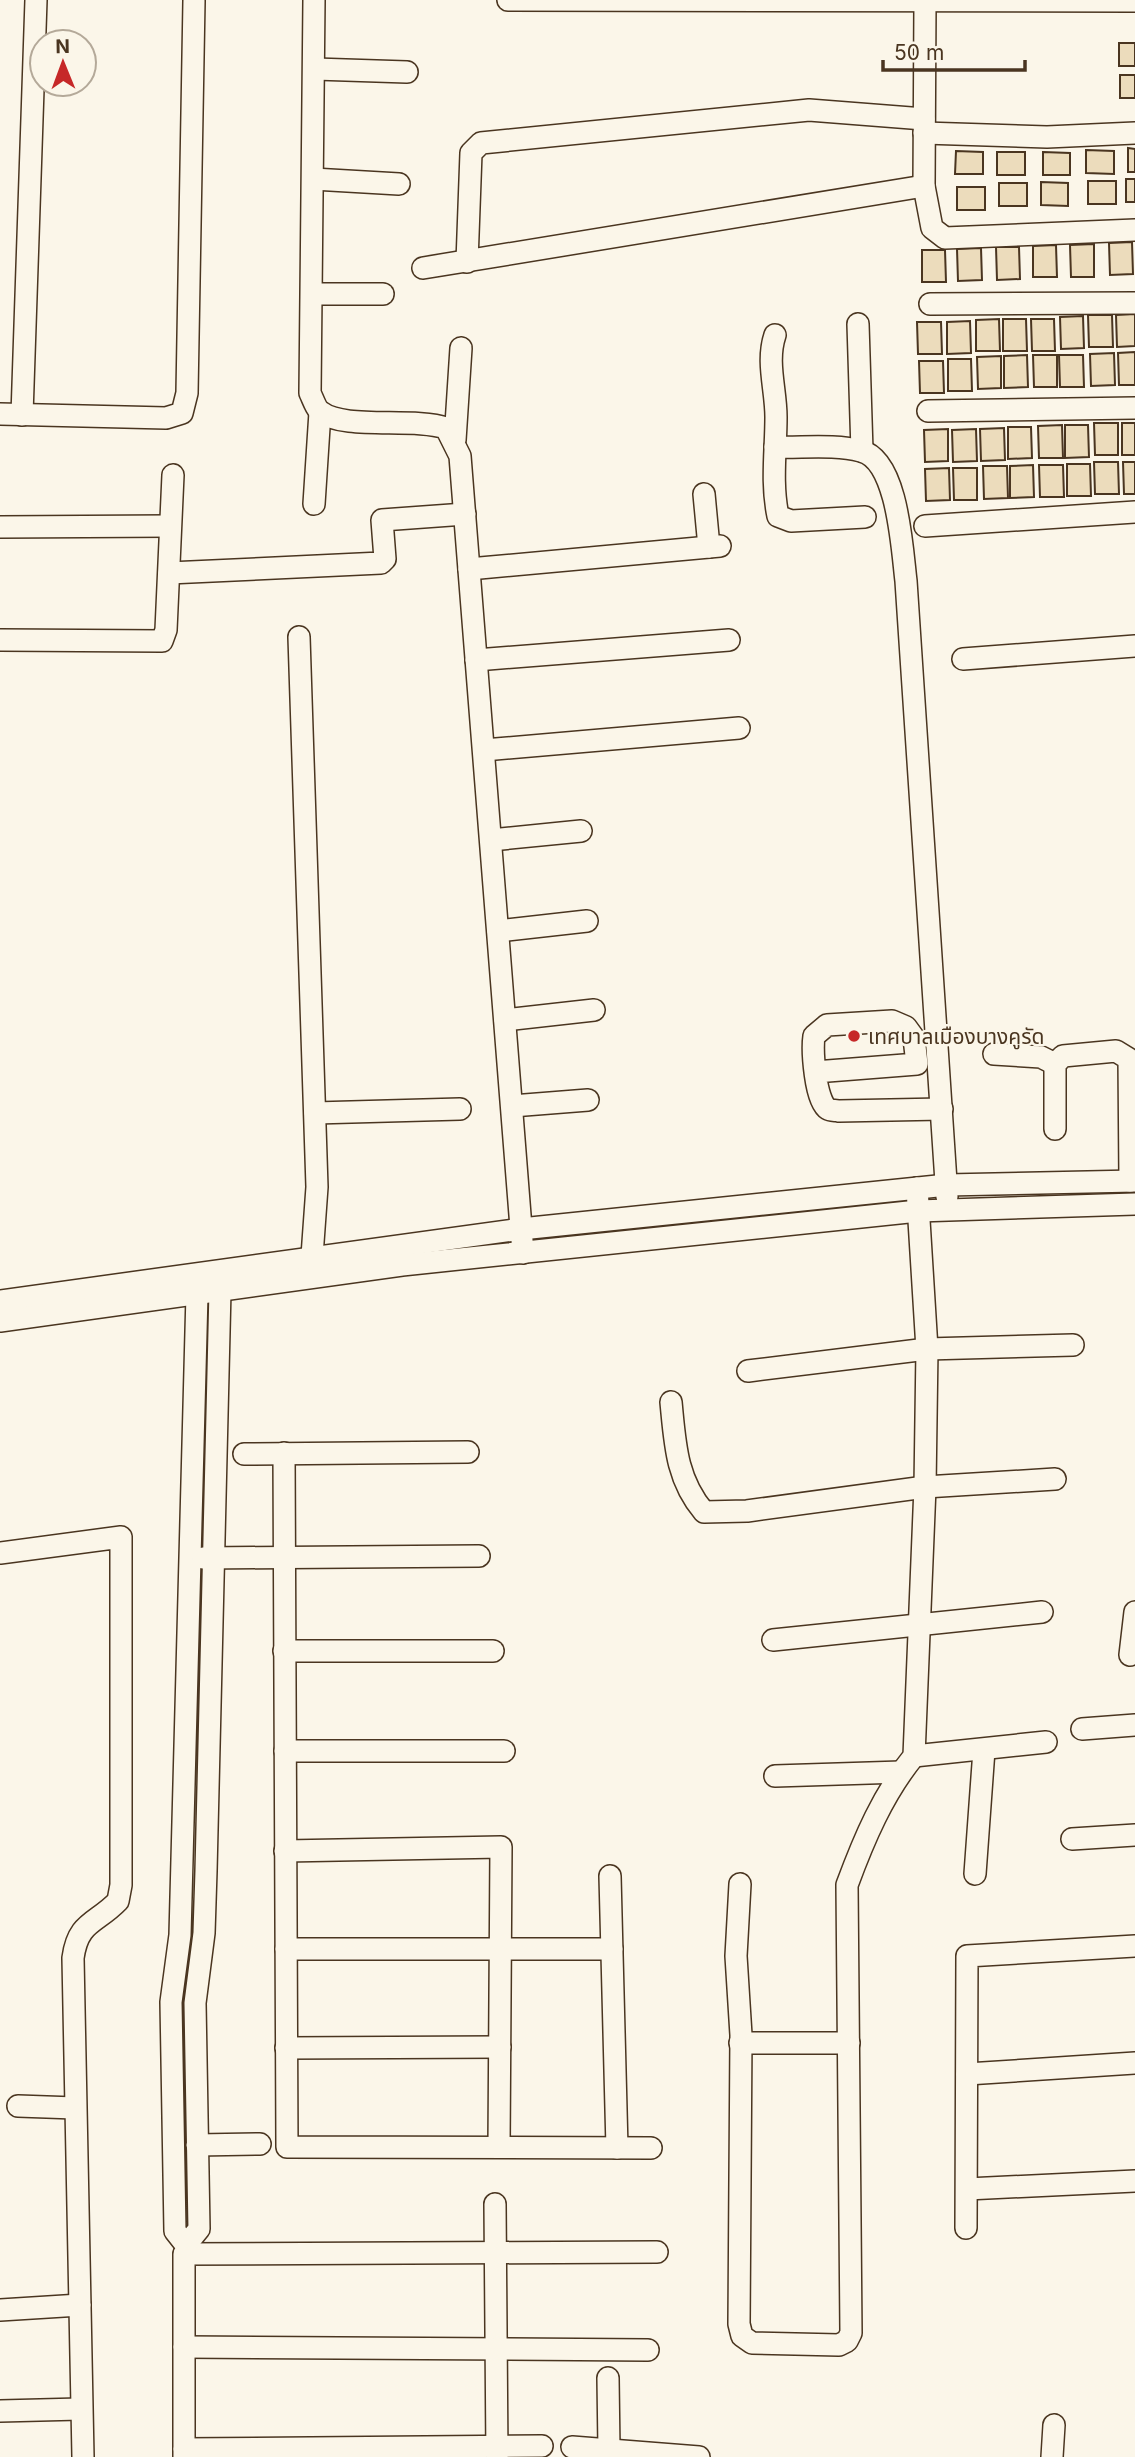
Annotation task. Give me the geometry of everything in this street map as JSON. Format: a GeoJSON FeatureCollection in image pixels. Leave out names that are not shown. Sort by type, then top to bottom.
{"type":"FeatureCollection","features":[{"type":"Feature","properties":{"kind":"street"},"geometry":{"type":"LineString","coordinates":[[22,415],[36,0]]}},
{"type":"Feature","properties":{"kind":"street"},"geometry":{"type":"LineString","coordinates":[[314,0],[310,393],[320,412],[314,504]]}},
{"type":"Feature","properties":{"kind":"street"},"geometry":{"type":"LineString","coordinates":[[508,0],[1135,1]]}},
{"type":"Feature","properties":{"kind":"street"},"geometry":{"type":"LineString","coordinates":[[0,414],[166,418],[183,413],[187,393],[194,2]]}},
{"type":"Feature","properties":{"kind":"street"},"geometry":{"type":"LineString","coordinates":[[925,2],[923,186],[932,228],[946,238],[1135,229]]}},
{"type":"Feature","properties":{"kind":"street"},"geometry":{"type":"LineString","coordinates":[[315,69],[407,72]]}},
{"type":"Feature","properties":{"kind":"street"},"geometry":{"type":"LineString","coordinates":[[467,262],[471,153],[481,143],[809,110],[924,126],[1047,137],[1135,133]]}},
{"type":"Feature","properties":{"kind":"street"},"geometry":{"type":"LineString","coordinates":[[313,179],[399,184]]}},
{"type":"Feature","properties":{"kind":"street"},"geometry":{"type":"LineString","coordinates":[[423,268],[923,186]]}},
{"type":"Feature","properties":{"kind":"street"},"geometry":{"type":"LineString","coordinates":[[312,294],[383,294]]}},
{"type":"Feature","properties":{"kind":"street"},"geometry":{"type":"LineString","coordinates":[[930,304],[1135,303]]}},
{"type":"Feature","properties":{"kind":"street"},"geometry":{"type":"LineString","coordinates":[[858,324],[862,451]]}},
{"type":"Feature","properties":{"kind":"street"},"geometry":{"type":"LineString","coordinates":[[775,335],[769,350],[776,413],[774,498],[778,516],[791,521],[865,517]]}},
{"type":"Feature","properties":{"kind":"street"},"geometry":{"type":"LineString","coordinates":[[455,440],[461,348]]}},
{"type":"Feature","properties":{"kind":"street"},"geometry":{"type":"LineString","coordinates":[[928,411],[1135,408]]}},
{"type":"Feature","properties":{"kind":"street"},"geometry":{"type":"LineString","coordinates":[[320,412],[340,420],[428,422],[446,428],[455,440],[460,456],[523,1253]]}},
{"type":"Feature","properties":{"kind":"street"},"geometry":{"type":"LineString","coordinates":[[775,447],[862,451],[879,460],[896,504],[904,568],[948,1210]]}},
{"type":"Feature","properties":{"kind":"street"},"geometry":{"type":"LineString","coordinates":[[0,640],[162,641],[166,630],[173,475]]}},
{"type":"Feature","properties":{"kind":"street"},"geometry":{"type":"LineString","coordinates":[[469,569],[714,547],[704,494]]}},
{"type":"Feature","properties":{"kind":"street"},"geometry":{"type":"LineString","coordinates":[[925,526],[1135,512]]}},
{"type":"Feature","properties":{"kind":"street"},"geometry":{"type":"LineString","coordinates":[[169,573],[380,563],[385,559],[382,520],[465,514]]}},
{"type":"Feature","properties":{"kind":"street"},"geometry":{"type":"LineString","coordinates":[[0,527],[170,526]]}},
{"type":"Feature","properties":{"kind":"street"},"geometry":{"type":"LineString","coordinates":[[299,637],[317,1187],[312,1256]]}},
{"type":"Feature","properties":{"kind":"street"},"geometry":{"type":"LineString","coordinates":[[476,660],[729,640]]}},
{"type":"Feature","properties":{"kind":"street"},"geometry":{"type":"LineString","coordinates":[[963,659],[1135,646]]}},
{"type":"Feature","properties":{"kind":"street"},"geometry":{"type":"LineString","coordinates":[[484,750],[739,727]]}},
{"type":"Feature","properties":{"kind":"street"},"geometry":{"type":"LineString","coordinates":[[491,840],[581,831]]}},
{"type":"Feature","properties":{"kind":"street"},"geometry":{"type":"LineString","coordinates":[[498,930],[587,921]]}},
{"type":"Feature","properties":{"kind":"street"},"geometry":{"type":"LineString","coordinates":[[505,1020],[594,1010]]}},
{"type":"Feature","properties":{"kind":"street"},"geometry":{"type":"LineString","coordinates":[[917,1064],[914,1038],[906,1027],[892,1021],[827,1025],[814,1036],[811,1052],[823,1103],[828,1109],[942,1109]]}},
{"type":"Feature","properties":{"kind":"street"},"geometry":{"type":"LineString","coordinates":[[0,1301],[521,1229],[947,1185],[1133,1181],[1129,1059],[1116,1051],[1063,1056],[1055,1064],[1055,1129]]}},
{"type":"Feature","properties":{"kind":"street"},"geometry":{"type":"LineString","coordinates":[[995,1054],[1041,1057],[1055,1064]]}},
{"type":"Feature","properties":{"kind":"street"},"geometry":{"type":"LineString","coordinates":[[815,1072],[939,1060]]}},
{"type":"Feature","properties":{"kind":"street"},"geometry":{"type":"LineString","coordinates":[[512,1106],[588,1100]]}},
{"type":"Feature","properties":{"kind":"street"},"geometry":{"type":"LineString","coordinates":[[315,1113],[460,1109]]}},
{"type":"Feature","properties":{"kind":"street"},"geometry":{"type":"LineString","coordinates":[[740,1884],[736,1956],[740,2043],[739,2324],[742,2336],[752,2343],[839,2345],[847,2341],[851,2333],[847,1885],[870,1828],[907,1764],[919,1627],[927,1349],[917,1188]]}},
{"type":"Feature","properties":{"kind":"street"},"geometry":{"type":"LineString","coordinates":[[0,1321],[220,1290],[523,1253],[918,1211],[1135,1204]]}},
{"type":"Feature","properties":{"kind":"street"},"geometry":{"type":"LineString","coordinates":[[185,2249],[199,2229],[195,2003],[204,1933],[208,1824],[220,1290]]}},
{"type":"Feature","properties":{"kind":"street"},"geometry":{"type":"LineString","coordinates":[[197,1294],[180,1935],[171,2015],[175,2231],[185,2249],[184,2453],[497,2452],[542,2446]]}},
{"type":"Feature","properties":{"kind":"street"},"geometry":{"type":"LineString","coordinates":[[748,1371],[927,1349],[1073,1345]]}},
{"type":"Feature","properties":{"kind":"street"},"geometry":{"type":"LineString","coordinates":[[671,1402],[678,1465],[689,1494],[704,1512],[747,1511],[925,1487],[1055,1479]]}},
{"type":"Feature","properties":{"kind":"street"},"geometry":{"type":"LineString","coordinates":[[244,1454],[468,1452]]}},
{"type":"Feature","properties":{"kind":"street"},"geometry":{"type":"LineString","coordinates":[[284,1453],[286,2147],[651,2148]]}},
{"type":"Feature","properties":{"kind":"street"},"geometry":{"type":"LineString","coordinates":[[0,1553],[121,1537],[121,1885],[118,1901],[88,1923],[76,1939],[75,2108],[83,2457]]}},
{"type":"Feature","properties":{"kind":"street"},"geometry":{"type":"LineString","coordinates":[[191,1558],[479,1556]]}},
{"type":"Feature","properties":{"kind":"street"},"geometry":{"type":"LineString","coordinates":[[773,1640],[919,1627],[1042,1612]]}},
{"type":"Feature","properties":{"kind":"street"},"geometry":{"type":"LineString","coordinates":[[1130,1655],[1135,1612]]}},
{"type":"Feature","properties":{"kind":"street"},"geometry":{"type":"LineString","coordinates":[[284,1651],[493,1651]]}},
{"type":"Feature","properties":{"kind":"street"},"geometry":{"type":"LineString","coordinates":[[1082,1729],[1135,1725]]}},
{"type":"Feature","properties":{"kind":"street"},"geometry":{"type":"LineString","coordinates":[[775,1776],[907,1764],[1045,1742]]}},
{"type":"Feature","properties":{"kind":"street"},"geometry":{"type":"LineString","coordinates":[[975,1874],[984,1750]]}},
{"type":"Feature","properties":{"kind":"street"},"geometry":{"type":"LineString","coordinates":[[285,1751],[504,1751]]}},
{"type":"Feature","properties":{"kind":"street"},"geometry":{"type":"LineString","coordinates":[[181,1824],[208,1824]]}},
{"type":"Feature","properties":{"kind":"street"},"geometry":{"type":"LineString","coordinates":[[1073,1839],[1135,1835]]}},
{"type":"Feature","properties":{"kind":"street"},"geometry":{"type":"LineString","coordinates":[[285,1851],[501,1847],[499,2147]]}},
{"type":"Feature","properties":{"kind":"street"},"geometry":{"type":"LineString","coordinates":[[180,1870],[206,1871]]}},
{"type":"Feature","properties":{"kind":"street"},"geometry":{"type":"LineString","coordinates":[[610,1876],[617,2148]]}},
{"type":"Feature","properties":{"kind":"street"},"geometry":{"type":"LineString","coordinates":[[966,2228],[967,1956],[1135,1946]]}},
{"type":"Feature","properties":{"kind":"street"},"geometry":{"type":"LineString","coordinates":[[286,1949],[612,1949]]}},
{"type":"Feature","properties":{"kind":"street"},"geometry":{"type":"LineString","coordinates":[[740,2043],[849,2043]]}},
{"type":"Feature","properties":{"kind":"street"},"geometry":{"type":"LineString","coordinates":[[286,2048],[500,2047]]}},
{"type":"Feature","properties":{"kind":"street"},"geometry":{"type":"LineString","coordinates":[[967,2074],[1135,2063]]}},
{"type":"Feature","properties":{"kind":"street"},"geometry":{"type":"LineString","coordinates":[[18,2106],[75,2108]]}},
{"type":"Feature","properties":{"kind":"street"},"geometry":{"type":"LineString","coordinates":[[197,2145],[260,2144]]}},
{"type":"Feature","properties":{"kind":"street"},"geometry":{"type":"LineString","coordinates":[[967,2189],[1135,2181]]}},
{"type":"Feature","properties":{"kind":"street"},"geometry":{"type":"LineString","coordinates":[[495,2204],[497,2452]]}},
{"type":"Feature","properties":{"kind":"street"},"geometry":{"type":"LineString","coordinates":[[185,2249],[657,2252]]}},
{"type":"Feature","properties":{"kind":"street"},"geometry":{"type":"LineString","coordinates":[[0,2310],[80,2305]]}},
{"type":"Feature","properties":{"kind":"street"},"geometry":{"type":"LineString","coordinates":[[184,2347],[648,2350]]}},
{"type":"Feature","properties":{"kind":"street"},"geometry":{"type":"LineString","coordinates":[[608,2378],[608,2450]]}},
{"type":"Feature","properties":{"kind":"street"},"geometry":{"type":"LineString","coordinates":[[0,2411],[80,2409]]}},
{"type":"Feature","properties":{"kind":"street"},"geometry":{"type":"LineString","coordinates":[[1052,2457],[1054,2425]]}},
{"type":"Feature","properties":{"kind":"street"},"geometry":{"type":"LineString","coordinates":[[572,2447],[699,2457]]}},
{"type":"Feature","properties":{"kind":"building"},"geometry":{"type":"Polygon","coordinates":[[[1119,43],[1135,43],[1135,66],[1119,66],[1119,43]]]}},
{"type":"Feature","properties":{"kind":"building"},"geometry":{"type":"Polygon","coordinates":[[[1120,75],[1135,75],[1135,98],[1120,98],[1120,75]]]}},
{"type":"Feature","properties":{"kind":"building"},"geometry":{"type":"Polygon","coordinates":[[[1128,148],[1135,149],[1135,172],[1128,172],[1128,148]]]}},
{"type":"Feature","properties":{"kind":"building"},"geometry":{"type":"Polygon","coordinates":[[[1086,150],[1114,151],[1114,174],[1086,173],[1086,150]]]}},
{"type":"Feature","properties":{"kind":"building"},"geometry":{"type":"Polygon","coordinates":[[[956,151],[983,152],[983,174],[955,174],[956,151]]]}},
{"type":"Feature","properties":{"kind":"building"},"geometry":{"type":"Polygon","coordinates":[[[997,152],[1025,152],[1025,175],[997,175],[997,152]]]}},
{"type":"Feature","properties":{"kind":"building"},"geometry":{"type":"Polygon","coordinates":[[[1043,152],[1070,153],[1070,175],[1043,175],[1043,152]]]}},
{"type":"Feature","properties":{"kind":"building"},"geometry":{"type":"Polygon","coordinates":[[[1126,179],[1135,179],[1135,202],[1126,202],[1126,179]]]}},
{"type":"Feature","properties":{"kind":"building"},"geometry":{"type":"Polygon","coordinates":[[[1088,181],[1116,181],[1116,204],[1088,204],[1088,181]]]}},
{"type":"Feature","properties":{"kind":"building"},"geometry":{"type":"Polygon","coordinates":[[[1041,182],[1068,183],[1068,206],[1041,205],[1041,182]]]}},
{"type":"Feature","properties":{"kind":"building"},"geometry":{"type":"Polygon","coordinates":[[[999,183],[1027,183],[1027,206],[999,206],[999,183]]]}},
{"type":"Feature","properties":{"kind":"building"},"geometry":{"type":"Polygon","coordinates":[[[957,187],[985,187],[985,210],[957,210],[957,187]]]}},
{"type":"Feature","properties":{"kind":"building"},"geometry":{"type":"Polygon","coordinates":[[[1132,242],[1133,274],[1110,275],[1109,243],[1132,242]]]}},
{"type":"Feature","properties":{"kind":"building"},"geometry":{"type":"Polygon","coordinates":[[[1094,244],[1094,277],[1071,277],[1070,245],[1094,244]]]}},
{"type":"Feature","properties":{"kind":"building"},"geometry":{"type":"Polygon","coordinates":[[[1056,245],[1057,277],[1033,277],[1033,246],[1056,245]]]}},
{"type":"Feature","properties":{"kind":"building"},"geometry":{"type":"Polygon","coordinates":[[[996,247],[1019,247],[1020,279],[997,280],[996,247]]]}},
{"type":"Feature","properties":{"kind":"building"},"geometry":{"type":"Polygon","coordinates":[[[981,248],[982,280],[958,281],[957,249],[981,248]]]}},
{"type":"Feature","properties":{"kind":"building"},"geometry":{"type":"Polygon","coordinates":[[[922,250],[945,250],[946,282],[922,282],[922,250]]]}},
{"type":"Feature","properties":{"kind":"building"},"geometry":{"type":"Polygon","coordinates":[[[1135,314],[1135,346],[1117,347],[1116,315],[1135,314]]]}},
{"type":"Feature","properties":{"kind":"building"},"geometry":{"type":"Polygon","coordinates":[[[1088,315],[1112,315],[1113,347],[1089,347],[1088,315]]]}},
{"type":"Feature","properties":{"kind":"building"},"geometry":{"type":"Polygon","coordinates":[[[1083,316],[1084,348],[1061,349],[1060,317],[1083,316]]]}},
{"type":"Feature","properties":{"kind":"building"},"geometry":{"type":"Polygon","coordinates":[[[999,319],[1000,351],[976,351],[976,320],[999,319]]]}},
{"type":"Feature","properties":{"kind":"building"},"geometry":{"type":"Polygon","coordinates":[[[1003,319],[1026,319],[1027,351],[1003,351],[1003,319]]]}},
{"type":"Feature","properties":{"kind":"building"},"geometry":{"type":"Polygon","coordinates":[[[1031,319],[1054,319],[1055,351],[1032,351],[1031,319]]]}},
{"type":"Feature","properties":{"kind":"building"},"geometry":{"type":"Polygon","coordinates":[[[970,321],[971,353],[947,354],[947,322],[970,321]]]}},
{"type":"Feature","properties":{"kind":"building"},"geometry":{"type":"Polygon","coordinates":[[[917,322],[941,322],[942,354],[918,354],[917,322]]]}},
{"type":"Feature","properties":{"kind":"building"},"geometry":{"type":"Polygon","coordinates":[[[1135,352],[1135,385],[1119,385],[1118,353],[1135,352]]]}},
{"type":"Feature","properties":{"kind":"building"},"geometry":{"type":"Polygon","coordinates":[[[1114,353],[1115,385],[1091,386],[1090,354],[1114,353]]]}},
{"type":"Feature","properties":{"kind":"building"},"geometry":{"type":"Polygon","coordinates":[[[1027,355],[1028,387],[1004,388],[1004,356],[1027,355]]]}},
{"type":"Feature","properties":{"kind":"building"},"geometry":{"type":"Polygon","coordinates":[[[1033,355],[1057,355],[1057,387],[1034,387],[1033,355]]]}},
{"type":"Feature","properties":{"kind":"building"},"geometry":{"type":"Polygon","coordinates":[[[1059,355],[1083,355],[1084,387],[1060,387],[1059,355]]]}},
{"type":"Feature","properties":{"kind":"building"},"geometry":{"type":"Polygon","coordinates":[[[1001,356],[1001,388],[978,389],[977,357],[1001,356]]]}},
{"type":"Feature","properties":{"kind":"building"},"geometry":{"type":"Polygon","coordinates":[[[948,359],[971,359],[972,391],[948,391],[948,359]]]}},
{"type":"Feature","properties":{"kind":"building"},"geometry":{"type":"Polygon","coordinates":[[[919,361],[943,361],[944,393],[920,393],[919,361]]]}},
{"type":"Feature","properties":{"kind":"building"},"geometry":{"type":"Polygon","coordinates":[[[1094,423],[1118,423],[1118,455],[1095,455],[1094,423]]]}},
{"type":"Feature","properties":{"kind":"building"},"geometry":{"type":"Polygon","coordinates":[[[1122,423],[1135,423],[1135,455],[1122,455],[1122,423]]]}},
{"type":"Feature","properties":{"kind":"building"},"geometry":{"type":"Polygon","coordinates":[[[1062,425],[1063,458],[1039,458],[1038,426],[1062,425]]]}},
{"type":"Feature","properties":{"kind":"building"},"geometry":{"type":"Polygon","coordinates":[[[1065,425],[1088,425],[1089,457],[1065,458],[1065,425]]]}},
{"type":"Feature","properties":{"kind":"building"},"geometry":{"type":"Polygon","coordinates":[[[1008,427],[1031,427],[1032,458],[1008,459],[1008,427]]]}},
{"type":"Feature","properties":{"kind":"building"},"geometry":{"type":"Polygon","coordinates":[[[1004,428],[1005,460],[981,461],[980,429],[1004,428]]]}},
{"type":"Feature","properties":{"kind":"building"},"geometry":{"type":"Polygon","coordinates":[[[948,429],[948,461],[925,462],[924,430],[948,429]]]}},
{"type":"Feature","properties":{"kind":"building"},"geometry":{"type":"Polygon","coordinates":[[[976,429],[977,461],[953,462],[952,430],[976,429]]]}},
{"type":"Feature","properties":{"kind":"building"},"geometry":{"type":"Polygon","coordinates":[[[1094,462],[1118,462],[1119,494],[1095,494],[1094,462]]]}},
{"type":"Feature","properties":{"kind":"building"},"geometry":{"type":"Polygon","coordinates":[[[1123,462],[1135,462],[1135,494],[1124,494],[1123,462]]]}},
{"type":"Feature","properties":{"kind":"building"},"geometry":{"type":"Polygon","coordinates":[[[1067,464],[1090,464],[1091,496],[1067,496],[1067,464]]]}},
{"type":"Feature","properties":{"kind":"building"},"geometry":{"type":"Polygon","coordinates":[[[1033,465],[1034,497],[1010,498],[1010,466],[1033,465]]]}},
{"type":"Feature","properties":{"kind":"building"},"geometry":{"type":"Polygon","coordinates":[[[1039,465],[1063,465],[1064,497],[1040,497],[1039,465]]]}},
{"type":"Feature","properties":{"kind":"building"},"geometry":{"type":"Polygon","coordinates":[[[983,466],[1007,466],[1008,498],[984,499],[983,466]]]}},
{"type":"Feature","properties":{"kind":"building"},"geometry":{"type":"Polygon","coordinates":[[[949,468],[950,500],[926,501],[925,469],[949,468]]]}},
{"type":"Feature","properties":{"kind":"building"},"geometry":{"type":"Polygon","coordinates":[[[953,468],[977,468],[977,500],[954,500],[953,468]]]}},
{"type":"Feature","properties":{"kind":"place","name":"เทศบาลเมืองบางคูรัด"},"geometry":{"type":"Point","coordinates":[854,1036]}}]}
